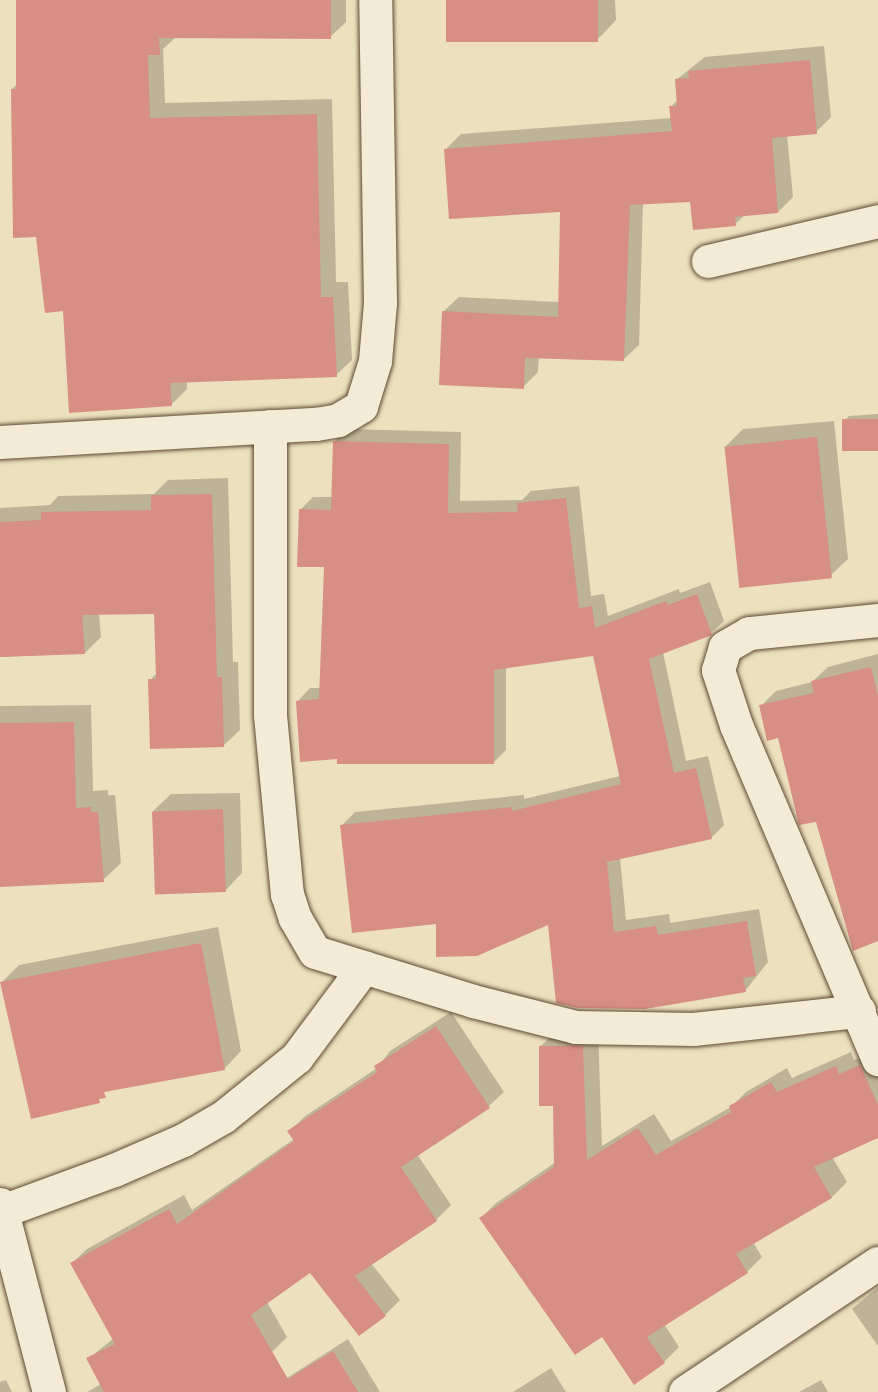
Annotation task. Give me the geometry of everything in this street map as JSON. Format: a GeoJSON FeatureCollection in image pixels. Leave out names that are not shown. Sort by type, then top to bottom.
{"type":"FeatureCollection","features":[{"type":"Feature","properties":{"kind":"street"},"geometry":{"type":"LineString","coordinates":[[0,442],[338,420],[361,406],[375,362],[380,303],[375,0]]}},
{"type":"Feature","properties":{"kind":"street"},"geometry":{"type":"LineString","coordinates":[[708,261],[878,221]]}},
{"type":"Feature","properties":{"kind":"street"},"geometry":{"type":"LineString","coordinates":[[270,426],[270,715],[287,894],[295,918],[315,952],[576,1026],[693,1029],[859,1011]]}},
{"type":"Feature","properties":{"kind":"street"},"geometry":{"type":"LineString","coordinates":[[878,620],[749,633],[725,647],[718,670],[736,725],[878,1059]]}},
{"type":"Feature","properties":{"kind":"street"},"geometry":{"type":"LineString","coordinates":[[49,1392],[1,1207],[114,1170],[183,1140],[223,1117],[297,1057],[364,967]]}},
{"type":"Feature","properties":{"kind":"street"},"geometry":{"type":"LineString","coordinates":[[685,1392],[878,1263]]}},
{"type":"Feature","properties":{"kind":"building"},"geometry":{"type":"Polygon","coordinates":[[[16,0],[331,0],[331,39],[159,38],[160,55],[148,55],[150,118],[317,114],[321,297],[333,297],[337,377],[170,383],[172,406],[69,413],[63,311],[45,313],[36,237],[13,238],[11,89],[16,89],[16,0]]]}},
{"type":"Feature","properties":{"kind":"building"},"geometry":{"type":"Polygon","coordinates":[[[446,0],[598,0],[598,42],[446,42],[446,0]]]}},
{"type":"Feature","properties":{"kind":"building"},"geometry":{"type":"Polygon","coordinates":[[[810,60],[817,134],[772,138],[778,213],[735,217],[736,226],[693,230],[690,202],[630,205],[624,361],[525,358],[524,389],[439,385],[442,311],[558,317],[560,212],[449,219],[444,149],[672,131],[669,106],[677,106],[675,79],[689,78],[688,71],[810,60]]]}},
{"type":"Feature","properties":{"kind":"building"},"geometry":{"type":"Polygon","coordinates":[[[842,419],[878,419],[878,451],[842,451],[842,419]]]}},
{"type":"Feature","properties":{"kind":"building"},"geometry":{"type":"Polygon","coordinates":[[[817,437],[832,578],[739,588],[725,447],[817,437]]]}},
{"type":"Feature","properties":{"kind":"building"},"geometry":{"type":"Polygon","coordinates":[[[333,441],[449,444],[448,513],[518,512],[517,503],[566,498],[579,608],[592,606],[595,628],[666,601],[668,605],[697,594],[712,635],[649,659],[674,773],[696,768],[712,839],[607,862],[614,932],[656,926],[658,935],[747,921],[756,976],[743,978],[746,992],[645,1009],[578,1008],[556,1003],[548,925],[477,956],[436,957],[436,924],[352,933],[340,825],[512,807],[512,811],[621,784],[593,656],[494,670],[494,764],[337,764],[337,759],[300,762],[296,701],[319,699],[324,567],[297,567],[299,509],[331,510],[333,441]]]}},
{"type":"Feature","properties":{"kind":"building"},"geometry":{"type":"Polygon","coordinates":[[[212,494],[217,677],[222,677],[224,747],[150,749],[148,679],[156,679],[154,614],[82,615],[85,654],[0,657],[0,522],[41,520],[41,512],[151,510],[151,495],[212,494]]]}},
{"type":"Feature","properties":{"kind":"building"},"geometry":{"type":"Polygon","coordinates":[[[871,667],[878,696],[878,941],[853,951],[816,822],[799,825],[778,738],[767,741],[759,705],[814,693],[811,681],[871,667]]]}},
{"type":"Feature","properties":{"kind":"building"},"geometry":{"type":"Polygon","coordinates":[[[74,722],[76,808],[91,807],[91,812],[98,812],[104,882],[0,887],[0,723],[74,722]]]}},
{"type":"Feature","properties":{"kind":"building"},"geometry":{"type":"Polygon","coordinates":[[[223,809],[226,892],[155,894],[152,811],[223,809]]]}},
{"type":"Feature","properties":{"kind":"building"},"geometry":{"type":"Polygon","coordinates":[[[201,943],[225,1070],[104,1092],[106,1098],[99,1099],[100,1103],[31,1119],[0,982],[201,943]]]}},
{"type":"Feature","properties":{"kind":"building"},"geometry":{"type":"Polygon","coordinates":[[[436,1026],[490,1108],[401,1167],[437,1221],[355,1276],[386,1316],[359,1336],[310,1273],[251,1315],[288,1379],[333,1351],[358,1392],[104,1392],[86,1358],[115,1344],[70,1263],[169,1209],[177,1224],[294,1141],[287,1131],[377,1072],[374,1066],[436,1026]]]}},
{"type":"Feature","properties":{"kind":"building"},"geometry":{"type":"Polygon","coordinates":[[[539,1046],[583,1046],[587,1160],[638,1128],[656,1155],[731,1112],[729,1106],[771,1082],[777,1092],[836,1066],[839,1074],[860,1065],[878,1105],[878,1138],[814,1167],[832,1198],[736,1254],[748,1273],[647,1337],[665,1363],[634,1385],[602,1337],[575,1355],[479,1218],[554,1167],[553,1106],[539,1106],[539,1046]]]}}]}
